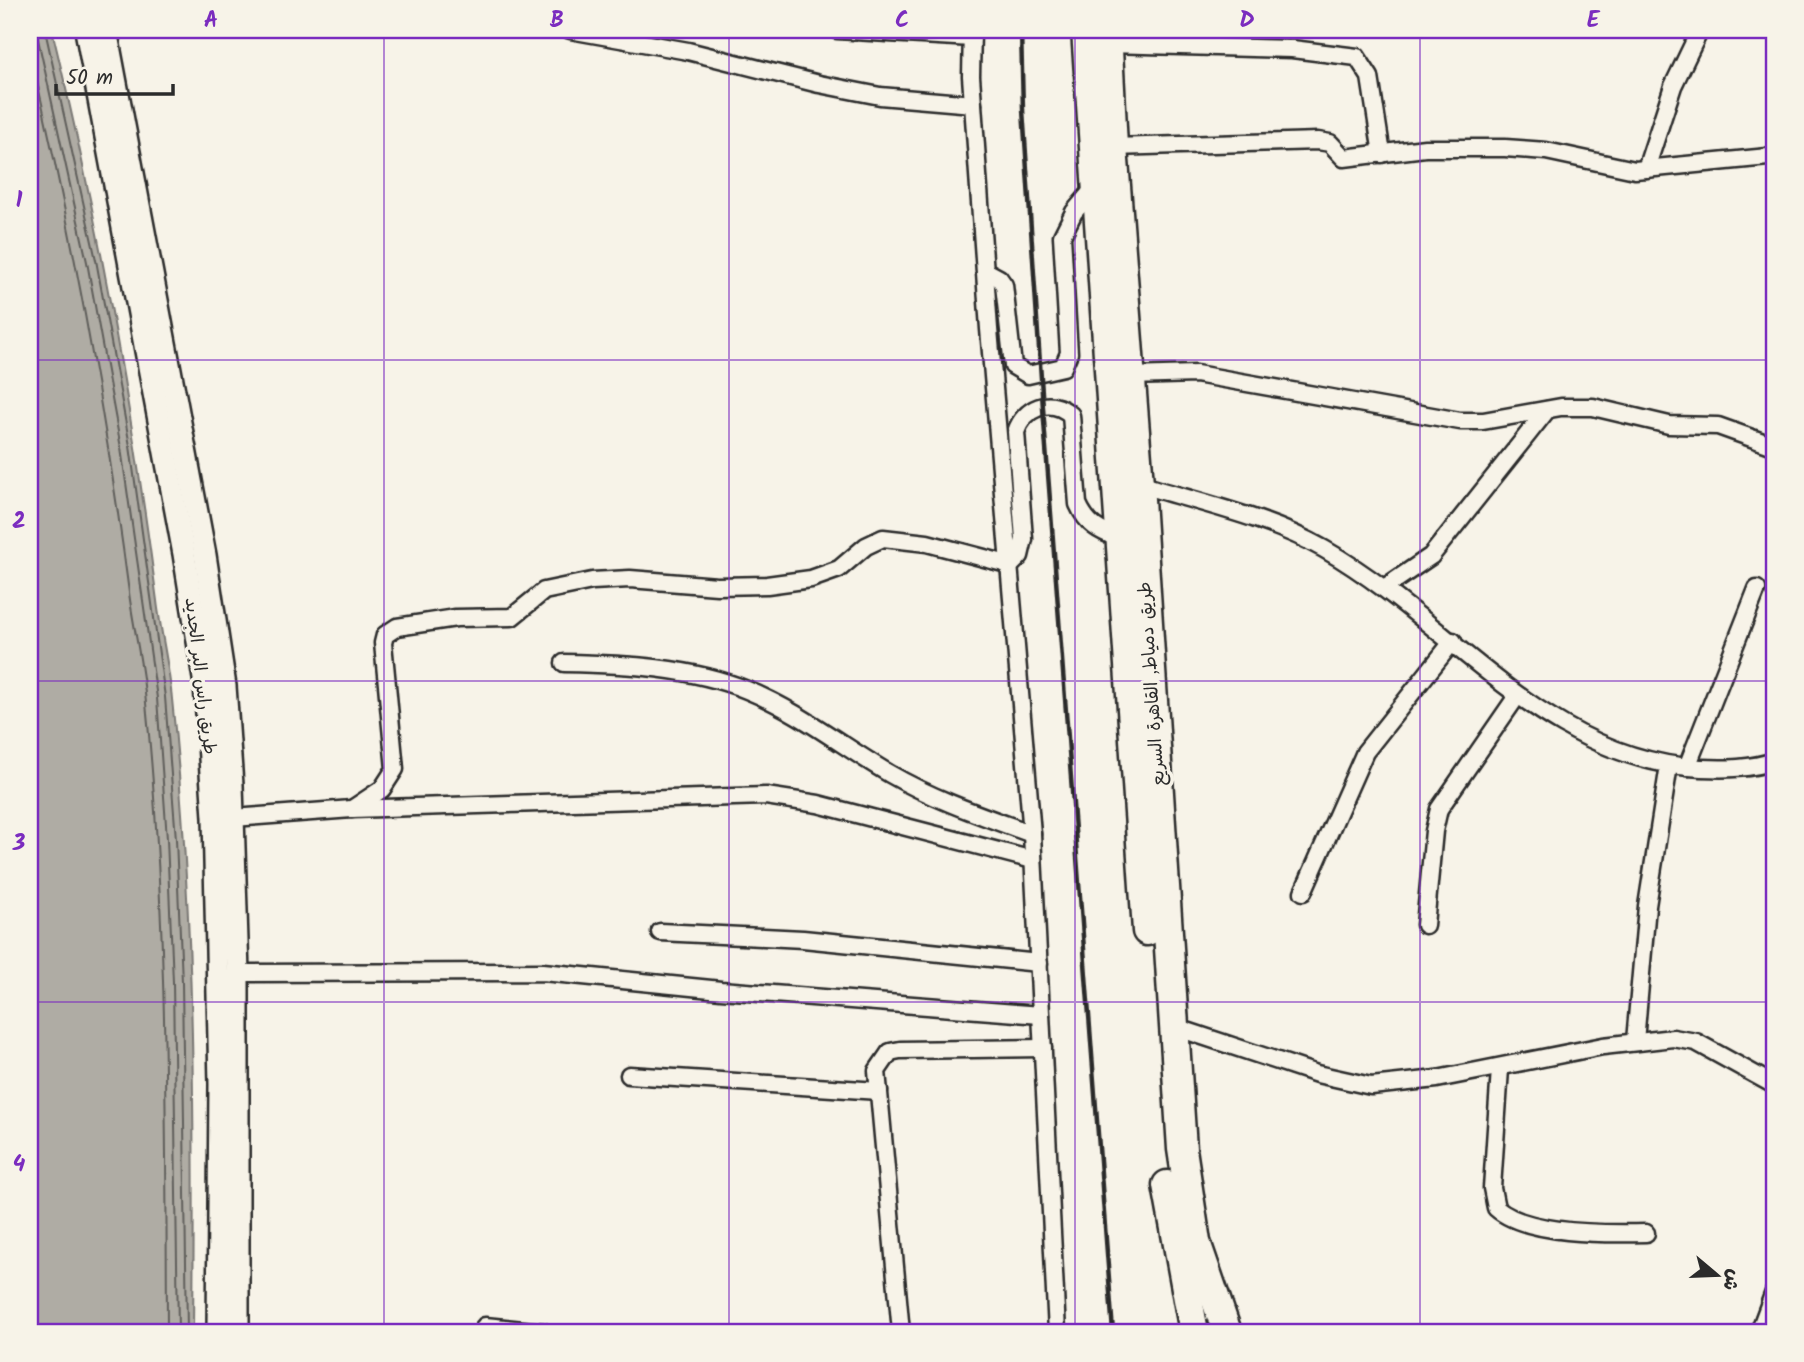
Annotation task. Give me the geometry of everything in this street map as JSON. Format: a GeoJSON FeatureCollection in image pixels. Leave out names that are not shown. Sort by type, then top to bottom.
{"type":"FeatureCollection","features":[{"type":"Feature","properties":{"kind":"highway","name":"طريق دمياط, القاهرة السريع"},"geometry":{"type":"LineString","coordinates":[[1100,34],[1113,147],[1139,484],[1172,1026],[1191,1214],[1204,1270],[1227,1332]]}},
{"type":"Feature","properties":{"kind":"highway","name":"طريق دمياط, القاهرة السريع"},"geometry":{"type":"LineString","coordinates":[[1100,34],[1095,187],[1163,1150],[1175,1243],[1194,1332]]}},
{"type":"Feature","properties":{"kind":"main road","name":"طريق راس البر الجديد"},"geometry":{"type":"LineString","coordinates":[[86,30],[190,587],[205,685],[214,806],[220,1084],[218,1332]]}},
{"type":"Feature","properties":{"kind":"main road","name":"طريق راس البر الجديد"},"geometry":{"type":"LineString","coordinates":[[106,30],[213,598],[228,719],[238,973],[238,1332]]}},
{"type":"Feature","properties":{"kind":"street"},"geometry":{"type":"LineString","coordinates":[[570,30],[688,51],[819,85],[880,96],[973,104]]}},
{"type":"Feature","properties":{"kind":"street"},"geometry":{"type":"LineString","coordinates":[[837,30],[972,34],[973,104],[997,433],[1011,565],[1032,834],[1056,1332]]}},
{"type":"Feature","properties":{"kind":"street"},"geometry":{"type":"LineString","coordinates":[[1646,169],[1673,86],[1700,30]]}},
{"type":"Feature","properties":{"kind":"street"},"geometry":{"type":"LineString","coordinates":[[1100,34],[1292,49],[1357,58],[1370,78],[1382,153]]}},
{"type":"Feature","properties":{"kind":"street"},"geometry":{"type":"LineString","coordinates":[[1113,147],[1318,141],[1330,143],[1344,158],[1455,147],[1528,149],[1607,166],[1646,169],[1768,157]]}},
{"type":"Feature","properties":{"kind":"street"},"geometry":{"type":"LineString","coordinates":[[986,271],[999,278],[1004,285],[1013,366],[1028,375],[1063,366],[1069,353],[1062,236],[1074,212],[1095,187]]}},
{"type":"Feature","properties":{"kind":"street"},"geometry":{"type":"LineString","coordinates":[[1131,376],[1196,374],[1460,421],[1483,421],[1547,410],[1593,407],[1669,425],[1718,426],[1774,446]]}},
{"type":"Feature","properties":{"kind":"street"},"geometry":{"type":"LineString","coordinates":[[1011,565],[1020,556],[1024,539],[1016,432],[1021,418],[1030,409],[1057,407],[1070,415],[1078,504],[1083,516],[1098,531],[1120,539]]}},
{"type":"Feature","properties":{"kind":"street"},"geometry":{"type":"LineString","coordinates":[[1384,588],[1431,556],[1547,410]]}},
{"type":"Feature","properties":{"kind":"street"},"geometry":{"type":"LineString","coordinates":[[1139,484],[1299,537],[1322,548],[1384,588],[1453,641],[1517,696],[1597,743],[1624,755],[1687,767],[1759,766],[1774,761]]}},
{"type":"Feature","properties":{"kind":"street"},"geometry":{"type":"LineString","coordinates":[[352,809],[382,789],[395,769],[383,643],[386,635],[397,627],[456,618],[512,617],[544,591],[592,581],[630,579],[717,586],[767,585],[811,579],[839,569],[866,546],[883,538],[928,542],[1011,565]]}},
{"type":"Feature","properties":{"kind":"street"},"geometry":{"type":"LineString","coordinates":[[1687,767],[1757,589]]}},
{"type":"Feature","properties":{"kind":"street"},"geometry":{"type":"LineString","coordinates":[[1303,892],[1365,752],[1453,641]]}},
{"type":"Feature","properties":{"kind":"street"},"geometry":{"type":"LineString","coordinates":[[564,663],[615,664],[667,671],[746,689],[790,710],[924,792],[1032,834]]}},
{"type":"Feature","properties":{"kind":"street"},"geometry":{"type":"LineString","coordinates":[[1424,925],[1434,831],[1439,809],[1517,696]]}},
{"type":"Feature","properties":{"kind":"street"},"geometry":{"type":"LineString","coordinates":[[1635,1041],[1647,906],[1669,765]]}},
{"type":"Feature","properties":{"kind":"street"},"geometry":{"type":"LineString","coordinates":[[233,818],[352,809],[766,796],[818,804],[1033,860]]}},
{"type":"Feature","properties":{"kind":"street"},"geometry":{"type":"LineString","coordinates":[[660,932],[803,939],[1039,963]]}},
{"type":"Feature","properties":{"kind":"street"},"geometry":{"type":"LineString","coordinates":[[238,973],[543,972],[721,990],[1041,1015]]}},
{"type":"Feature","properties":{"kind":"street"},"geometry":{"type":"LineString","coordinates":[[1172,1026],[1317,1074],[1371,1086],[1500,1069],[1635,1041],[1686,1039],[1774,1085]]}},
{"type":"Feature","properties":{"kind":"street"},"geometry":{"type":"LineString","coordinates":[[901,1332],[877,1072],[890,1052],[1043,1048]]}},
{"type":"Feature","properties":{"kind":"street"},"geometry":{"type":"LineString","coordinates":[[1500,1069],[1492,1188],[1496,1208],[1510,1216],[1578,1233],[1646,1233]]}},
{"type":"Feature","properties":{"kind":"street"},"geometry":{"type":"LineString","coordinates":[[629,1075],[879,1091]]}},
{"type":"Feature","properties":{"kind":"street"},"geometry":{"type":"LineString","coordinates":[[1759,1332],[1774,1292]]}},
{"type":"Feature","properties":{"kind":"street"},"geometry":{"type":"LineString","coordinates":[[485,1326],[543,1332]]}},
{"type":"Feature","properties":{"kind":"water"},"geometry":{"type":"Polygon","coordinates":[[[30,30],[52,30],[69,101],[125,386],[171,687],[185,857],[192,1015],[193,1332],[30,1332],[30,30]]]}},
{"type":"Feature","properties":{"kind":"railway"},"geometry":{"type":"LineString","coordinates":[[1021,30],[1023,110],[1043,408],[1113,1332]]}}]}
